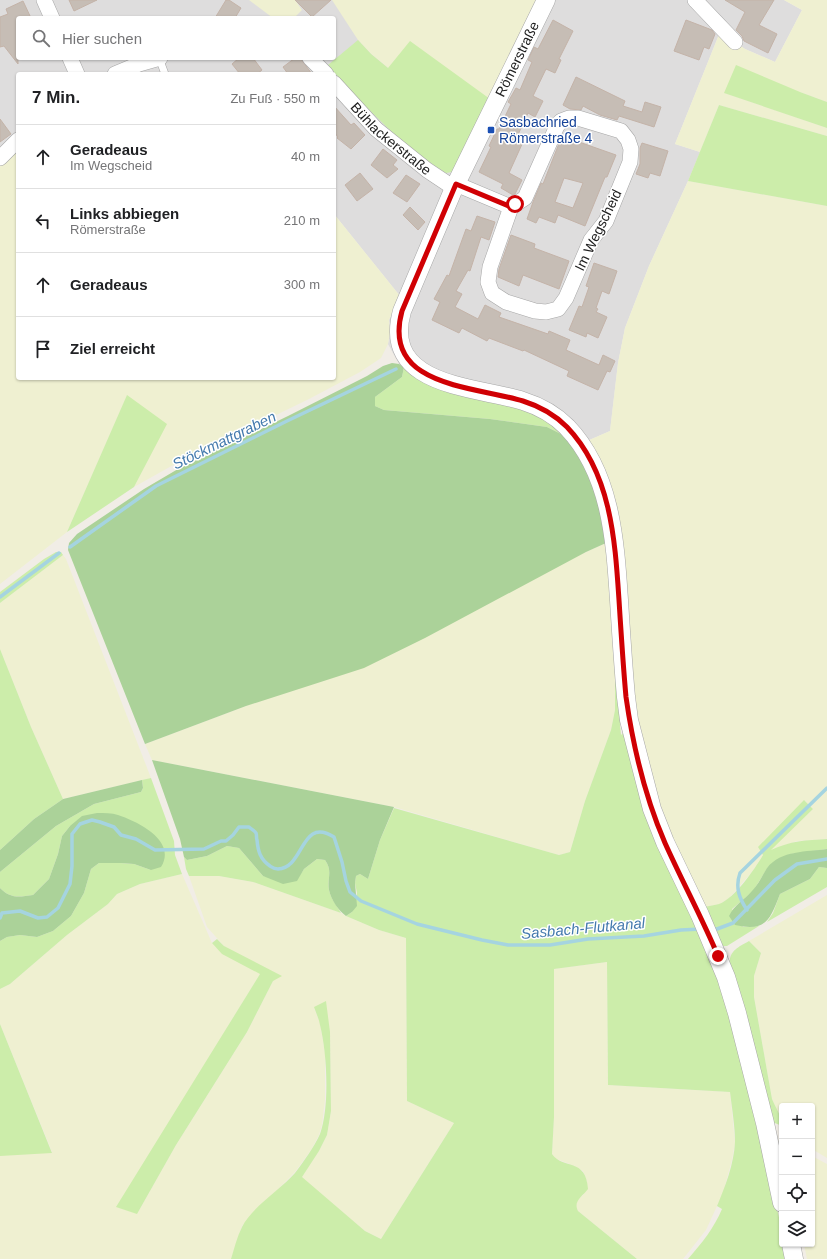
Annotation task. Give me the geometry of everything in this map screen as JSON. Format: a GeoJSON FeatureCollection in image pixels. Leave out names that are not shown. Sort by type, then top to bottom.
{"type":"FeatureCollection","features":[{"type":"Feature","properties":{"kind":"street"},"geometry":{"type":"LineString","coordinates":[[44,0],[51,16]]}},
{"type":"Feature","properties":{"kind":"street","name":"Römerstraße"},"geometry":{"type":"LineString","coordinates":[[546,0],[455,186],[402,311],[399,323],[399,334],[402,347],[408,359],[415,368],[428,376],[455,385],[523,401],[557,419],[567,427],[578,441],[590,460],[601,483],[609,510],[615,545],[629,720],[644,780],[652,809],[665,842],[700,915],[726,977],[737,1013],[765,1123],[779,1190]]}},
{"type":"Feature","properties":{"kind":"street"},"geometry":{"type":"LineString","coordinates":[[695,0],[735,42]]}},
{"type":"Feature","properties":{"kind":"street"},"geometry":{"type":"LineString","coordinates":[[71,60],[76,72]]}},
{"type":"Feature","properties":{"kind":"street"},"geometry":{"type":"LineString","coordinates":[[120,72],[152,60]]}},
{"type":"Feature","properties":{"kind":"street"},"geometry":{"type":"LineString","coordinates":[[312,60],[324,72]]}},
{"type":"Feature","properties":{"kind":"street","name":"Bühlackerstraße"},"geometry":{"type":"LineString","coordinates":[[336,85],[376,129],[427,170],[455,186]]}},
{"type":"Feature","properties":{"kind":"street","name":"Im Wegscheid"},"geometry":{"type":"LineString","coordinates":[[569,118],[578,118],[607,126],[621,131],[628,140],[631,149],[630,162],[606,221],[591,240],[566,298],[558,308],[546,312],[534,311],[506,302],[492,293],[488,282],[490,267],[511,207],[525,198],[557,126],[561,121],[569,118]]}},
{"type":"Feature","properties":{"kind":"street"},"geometry":{"type":"LineString","coordinates":[[0,158],[16,142]]}},
{"type":"Feature","properties":{"kind":"street"},"geometry":{"type":"LineString","coordinates":[[455,186],[511,207]]}},
{"type":"Feature","properties":{"kind":"street"},"geometry":{"type":"LineString","coordinates":[[792,1247],[794,1259]]}},
{"type":"Feature","properties":{"kind":"lane"},"geometry":{"type":"LineString","coordinates":[[160,60],[164,72]]}},
{"type":"Feature","properties":{"kind":"shaded area"},"geometry":{"type":"Polygon","coordinates":[[[0,0],[784,0],[802,10],[775,62],[745,49],[720,32],[675,144],[700,152],[649,266],[625,328],[618,363],[610,431],[587,441],[399,364],[388,344],[390,333],[389,320],[400,296],[336,216],[336,72],[16,72],[16,152],[0,165],[0,0]]]}},
{"type":"Feature","properties":{"kind":"green space"},"geometry":{"type":"Polygon","coordinates":[[[249,0],[295,0],[302,10],[296,16],[270,16],[249,0]]]}},
{"type":"Feature","properties":{"kind":"green space"},"geometry":{"type":"Polygon","coordinates":[[[332,0],[540,0],[490,99],[388,68],[371,54],[358,40],[332,0]]]}},
{"type":"Feature","properties":{"kind":"green space"},"geometry":{"type":"Polygon","coordinates":[[[784,0],[827,0],[827,102],[800,92],[725,93],[827,128],[827,136],[719,105],[700,152],[675,144],[720,32],[745,49],[775,62],[802,10],[784,0]]]}},
{"type":"Feature","properties":{"kind":"green space"},"geometry":{"type":"Polygon","coordinates":[[[358,40],[371,54],[388,68],[410,41],[490,99],[452,172],[446,173],[436,167],[400,140],[353,94],[336,74],[336,72],[334,72],[328,65],[336,60],[336,58],[358,40]]]}},
{"type":"Feature","properties":{"kind":"green space"},"geometry":{"type":"Polygon","coordinates":[[[736,65],[827,102],[827,128],[724,93],[736,65]]]}},
{"type":"Feature","properties":{"kind":"green space"},"geometry":{"type":"Polygon","coordinates":[[[719,105],[827,136],[827,206],[688,181],[719,105]]]}},
{"type":"Feature","properties":{"kind":"green space"},"geometry":{"type":"Polygon","coordinates":[[[16,152],[16,380],[336,380],[336,216],[400,296],[389,320],[390,333],[388,344],[381,358],[360,372],[309,399],[175,464],[134,487],[166,424],[127,396],[67,532],[0,584],[0,165],[16,152]]]}},
{"type":"Feature","properties":{"kind":"green space"},"geometry":{"type":"Polygon","coordinates":[[[688,181],[827,206],[827,839],[797,841],[769,851],[813,809],[805,801],[763,855],[752,872],[729,898],[720,904],[704,907],[666,832],[633,706],[587,441],[610,431],[618,363],[625,328],[649,266],[688,181]]]}},
{"type":"Feature","properties":{"kind":"green space"},"geometry":{"type":"Polygon","coordinates":[[[392,363],[399,364],[404,367],[402,377],[375,397],[375,406],[384,410],[490,419],[547,427],[571,439],[595,483],[606,543],[586,552],[425,638],[364,668],[246,706],[145,744],[68,550],[69,543],[77,534],[144,489],[178,469],[288,416],[367,376],[383,366],[392,363]]]}},
{"type":"Feature","properties":{"kind":"green space"},"geometry":{"type":"Polygon","coordinates":[[[404,367],[540,415],[571,439],[547,427],[490,419],[384,410],[375,406],[375,397],[402,377],[404,367]]]}},
{"type":"Feature","properties":{"kind":"green space"},"geometry":{"type":"Polygon","coordinates":[[[127,395],[167,424],[134,487],[67,532],[127,395]]]}},
{"type":"Feature","properties":{"kind":"green space"},"geometry":{"type":"Polygon","coordinates":[[[606,543],[615,674],[615,710],[611,730],[585,801],[570,852],[559,855],[394,807],[152,760],[145,744],[246,706],[606,543]]]}},
{"type":"Feature","properties":{"kind":"green space"},"geometry":{"type":"Polygon","coordinates":[[[606,543],[623,708],[620,725],[621,735],[624,732],[715,963],[766,1159],[779,1218],[779,1247],[786,1247],[788,1259],[688,1259],[707,1235],[722,1209],[717,1206],[731,1167],[735,1142],[730,1092],[608,1085],[607,962],[554,969],[554,1117],[552,1154],[562,1162],[579,1168],[583,1172],[588,1189],[577,1202],[578,1211],[637,1259],[231,1259],[242,1227],[252,1213],[295,1173],[312,1149],[320,1134],[325,1109],[326,1064],[319,1020],[314,1007],[326,1001],[330,1032],[331,1111],[327,1135],[319,1151],[302,1177],[365,1231],[381,1239],[454,1123],[407,1101],[406,938],[379,930],[346,916],[352,912],[357,893],[355,883],[356,876],[360,874],[368,879],[380,840],[394,808],[559,855],[570,852],[585,801],[611,730],[615,710],[615,674],[606,543]]]}},
{"type":"Feature","properties":{"kind":"green space"},"geometry":{"type":"Polygon","coordinates":[[[56,552],[61,552],[63,555],[0,603],[0,592],[44,559],[56,552]]]}},
{"type":"Feature","properties":{"kind":"green space"},"geometry":{"type":"Polygon","coordinates":[[[63,555],[66,559],[151,778],[63,799],[31,727],[0,649],[0,603],[63,555]]]}},
{"type":"Feature","properties":{"kind":"green space"},"geometry":{"type":"Polygon","coordinates":[[[0,649],[31,727],[63,799],[34,819],[0,850],[0,649]]]}},
{"type":"Feature","properties":{"kind":"green space"},"geometry":{"type":"Polygon","coordinates":[[[152,760],[394,807],[380,840],[368,879],[360,874],[356,876],[355,883],[357,906],[346,916],[336,905],[329,890],[329,868],[325,860],[317,859],[304,869],[297,881],[283,884],[263,876],[239,848],[227,846],[207,856],[187,860],[184,857],[180,839],[152,760]]]}},
{"type":"Feature","properties":{"kind":"green space"},"geometry":{"type":"Polygon","coordinates":[[[151,778],[174,841],[175,855],[182,874],[140,884],[117,894],[108,904],[67,935],[10,984],[0,989],[0,941],[7,937],[20,935],[37,937],[53,931],[71,916],[84,893],[91,869],[99,863],[120,863],[134,864],[151,870],[70,826],[62,836],[58,854],[49,879],[33,895],[12,896],[4,892],[0,888],[0,872],[56,826],[94,804],[141,792],[143,788],[142,780],[151,778]]]}},
{"type":"Feature","properties":{"kind":"green space"},"geometry":{"type":"Polygon","coordinates":[[[142,780],[143,788],[141,792],[94,804],[56,826],[0,872],[0,850],[34,819],[63,799],[142,780]]]}},
{"type":"Feature","properties":{"kind":"green space"},"geometry":{"type":"Polygon","coordinates":[[[804,800],[813,809],[771,850],[798,842],[827,839],[827,849],[791,854],[768,867],[753,891],[732,909],[743,927],[759,926],[727,946],[722,946],[704,907],[719,904],[725,901],[738,890],[763,855],[758,847],[804,800]]]}},
{"type":"Feature","properties":{"kind":"green space"},"geometry":{"type":"Polygon","coordinates":[[[97,813],[111,813],[127,818],[136,822],[153,834],[160,841],[164,849],[165,858],[161,867],[151,870],[134,864],[99,863],[91,869],[84,893],[71,916],[53,931],[37,937],[20,935],[7,937],[0,941],[0,888],[12,896],[19,897],[33,895],[49,879],[58,854],[62,836],[70,826],[82,816],[97,813]]]}},
{"type":"Feature","properties":{"kind":"green space"},"geometry":{"type":"Polygon","coordinates":[[[227,846],[239,848],[263,876],[296,881],[304,869],[317,859],[325,860],[329,868],[329,890],[341,913],[253,882],[219,876],[189,876],[184,857],[187,860],[207,856],[227,846]]]}},
{"type":"Feature","properties":{"kind":"green space"},"geometry":{"type":"Polygon","coordinates":[[[827,849],[827,868],[819,867],[810,879],[780,894],[770,917],[765,922],[754,927],[735,925],[729,916],[731,912],[754,889],[767,868],[773,862],[779,858],[795,853],[827,849]]]}},
{"type":"Feature","properties":{"kind":"green space"},"geometry":{"type":"Polygon","coordinates":[[[819,867],[827,868],[827,887],[767,922],[773,913],[780,894],[810,879],[819,867]]]}},
{"type":"Feature","properties":{"kind":"green space"},"geometry":{"type":"Polygon","coordinates":[[[182,874],[212,943],[261,973],[228,1026],[137,1214],[176,1145],[247,1032],[273,981],[224,946],[207,927],[189,876],[219,876],[253,882],[341,913],[379,930],[406,938],[407,1101],[454,1123],[381,1239],[365,1231],[301,1177],[319,1151],[327,1135],[331,1111],[330,1032],[314,1008],[320,1023],[325,1053],[325,1100],[322,1125],[319,1135],[311,1150],[295,1172],[242,1226],[231,1259],[0,1259],[0,1154],[52,1152],[0,1024],[0,989],[10,984],[67,935],[108,904],[117,894],[140,884],[182,874]]]}},
{"type":"Feature","properties":{"kind":"green space"},"geometry":{"type":"Polygon","coordinates":[[[827,895],[827,1158],[815,1151],[815,1103],[779,1103],[779,1113],[772,1099],[754,997],[754,976],[761,953],[749,941],[827,895]]]}},
{"type":"Feature","properties":{"kind":"green space"},"geometry":{"type":"Polygon","coordinates":[[[217,939],[224,946],[282,976],[273,981],[247,1032],[176,1145],[137,1214],[116,1207],[260,974],[222,954],[212,943],[217,939]]]}},
{"type":"Feature","properties":{"kind":"green space"},"geometry":{"type":"Polygon","coordinates":[[[749,941],[761,953],[754,976],[754,997],[772,1099],[779,1114],[779,1125],[770,1121],[730,967],[730,957],[737,948],[749,941]]]}},
{"type":"Feature","properties":{"kind":"green space"},"geometry":{"type":"Polygon","coordinates":[[[607,962],[608,1085],[730,1092],[735,1143],[723,1193],[706,1230],[683,1259],[637,1259],[578,1211],[575,1205],[576,1201],[584,1194],[587,1182],[583,1171],[554,1158],[552,1154],[554,1117],[554,969],[607,962]]]}},
{"type":"Feature","properties":{"kind":"green space"},"geometry":{"type":"Polygon","coordinates":[[[0,1024],[52,1153],[0,1156],[0,1024]]]}},
{"type":"Feature","properties":{"kind":"green space"},"geometry":{"type":"Polygon","coordinates":[[[815,1158],[827,1164],[827,1259],[807,1259],[805,1247],[815,1247],[815,1158]]]}},
{"type":"Feature","properties":{"kind":"building"},"geometry":{"type":"Polygon","coordinates":[[[69,0],[97,0],[74,11],[69,0]]]}},
{"type":"Feature","properties":{"kind":"building"},"geometry":{"type":"Polygon","coordinates":[[[226,0],[229,0],[241,8],[236,16],[216,16],[226,0]]]}},
{"type":"Feature","properties":{"kind":"building"},"geometry":{"type":"Polygon","coordinates":[[[295,0],[331,0],[313,16],[311,16],[295,0]]]}},
{"type":"Feature","properties":{"kind":"building"},"geometry":{"type":"Polygon","coordinates":[[[725,0],[774,0],[759,25],[777,34],[768,53],[744,41],[742,36],[736,30],[745,12],[725,0]]]}},
{"type":"Feature","properties":{"kind":"building"},"geometry":{"type":"Polygon","coordinates":[[[23,1],[30,16],[16,16],[16,60],[18,60],[18,64],[4,46],[0,47],[0,17],[8,14],[6,9],[23,1]]]}},
{"type":"Feature","properties":{"kind":"building"},"geometry":{"type":"Polygon","coordinates":[[[553,20],[573,31],[559,59],[561,60],[555,73],[546,69],[533,96],[543,101],[535,117],[528,113],[516,139],[523,142],[509,173],[522,180],[515,194],[513,195],[501,188],[503,184],[479,172],[491,147],[489,146],[497,129],[499,129],[511,104],[508,102],[516,88],[520,90],[532,62],[528,60],[534,47],[538,49],[553,20]]]}},
{"type":"Feature","properties":{"kind":"building"},"geometry":{"type":"Polygon","coordinates":[[[686,20],[712,30],[715,34],[709,49],[704,47],[699,60],[674,51],[686,20]]]}},
{"type":"Feature","properties":{"kind":"building"},"geometry":{"type":"Polygon","coordinates":[[[237,60],[254,60],[262,70],[260,72],[238,72],[232,64],[237,60]]]}},
{"type":"Feature","properties":{"kind":"building"},"geometry":{"type":"Polygon","coordinates":[[[292,60],[302,60],[310,72],[287,72],[283,67],[292,60]]]}},
{"type":"Feature","properties":{"kind":"building"},"geometry":{"type":"Polygon","coordinates":[[[576,77],[625,101],[623,106],[642,112],[645,102],[661,107],[654,127],[619,116],[617,120],[600,115],[583,106],[581,110],[570,109],[563,105],[576,77]]]}},
{"type":"Feature","properties":{"kind":"building"},"geometry":{"type":"Polygon","coordinates":[[[336,108],[351,125],[354,123],[365,135],[351,149],[337,138],[338,137],[336,134],[336,108]]]}},
{"type":"Feature","properties":{"kind":"building"},"geometry":{"type":"Polygon","coordinates":[[[0,119],[11,134],[0,142],[0,119]]]}},
{"type":"Feature","properties":{"kind":"building"},"geometry":{"type":"Polygon","coordinates":[[[562,136],[616,155],[607,177],[605,177],[585,226],[558,215],[555,223],[539,217],[536,223],[527,219],[541,183],[543,184],[562,136]],[[564,178],[555,202],[573,208],[583,183],[564,178]]]}},
{"type":"Feature","properties":{"kind":"building"},"geometry":{"type":"Polygon","coordinates":[[[642,143],[668,151],[660,176],[650,173],[648,178],[636,174],[640,164],[640,148],[642,143]]]}},
{"type":"Feature","properties":{"kind":"building"},"geometry":{"type":"Polygon","coordinates":[[[383,149],[397,160],[393,165],[398,169],[387,178],[371,165],[383,149]]]}},
{"type":"Feature","properties":{"kind":"building"},"geometry":{"type":"Polygon","coordinates":[[[360,173],[373,189],[357,201],[345,185],[360,173]]]}},
{"type":"Feature","properties":{"kind":"building"},"geometry":{"type":"Polygon","coordinates":[[[406,175],[420,184],[407,202],[393,193],[406,175]]]}},
{"type":"Feature","properties":{"kind":"building"},"geometry":{"type":"Polygon","coordinates":[[[410,207],[425,222],[418,230],[403,215],[410,207]]]}},
{"type":"Feature","properties":{"kind":"building"},"geometry":{"type":"Polygon","coordinates":[[[477,216],[495,222],[489,240],[481,237],[470,271],[468,270],[456,291],[462,294],[455,307],[478,319],[485,305],[501,313],[499,317],[548,334],[549,331],[570,340],[566,350],[599,365],[603,355],[615,361],[610,372],[607,371],[598,390],[567,376],[569,371],[524,350],[523,351],[489,338],[487,341],[462,328],[459,333],[432,320],[440,302],[434,299],[447,275],[449,276],[466,229],[471,231],[477,216]]]}},
{"type":"Feature","properties":{"kind":"building"},"geometry":{"type":"Polygon","coordinates":[[[511,235],[535,244],[534,248],[569,261],[559,289],[523,275],[519,286],[498,277],[499,269],[511,235]]]}},
{"type":"Feature","properties":{"kind":"building"},"geometry":{"type":"Polygon","coordinates":[[[594,263],[617,271],[609,294],[602,291],[596,308],[598,309],[596,312],[607,317],[598,338],[587,333],[586,337],[569,330],[579,306],[582,307],[589,287],[586,286],[594,263]]]}},
{"type":"Feature","properties":{"kind":"waterway","name":"Stöckmattgraben"},"geometry":{"type":"LineString","coordinates":[[70,547],[156,486],[396,369]]}},
{"type":"Feature","properties":{"kind":"waterway","name":"Stöckmattgraben"},"geometry":{"type":"LineString","coordinates":[[0,597],[59,553]]}},
{"type":"Feature","properties":{"kind":"waterway"},"geometry":{"type":"LineString","coordinates":[[747,910],[742,901],[738,888],[740,873],[827,788]]}},
{"type":"Feature","properties":{"kind":"waterway","name":"Sasbach-Flutkanal"},"geometry":{"type":"LineString","coordinates":[[0,918],[2,913],[20,911],[38,918],[47,917],[58,908],[70,884],[72,866],[72,834],[80,824],[92,820],[114,827],[121,835],[136,839],[155,850],[204,849],[221,841],[226,841],[239,827],[249,827],[256,833],[258,848],[262,858],[270,866],[277,869],[287,866],[293,861],[308,838],[315,833],[323,832],[334,837],[350,892],[361,901],[417,924],[508,945],[550,945],[588,939],[644,936],[681,930],[701,929]]}},
{"type":"Feature","properties":{"kind":"waterway","name":"Sasbach-Flutkanal"},"geometry":{"type":"LineString","coordinates":[[711,929],[717,929],[733,923],[775,880],[797,864],[827,859]]}},
{"type":"Feature","properties":{"kind":"place","name":"Sasbachried Römerstraße 4"},"geometry":{"type":"Point","coordinates":[491,130]}},
{"type":"Feature","properties":{"kind":"route"},"geometry":{"type":"LineString","coordinates":[[515,204],[511,207],[456,184],[402,311],[399,323],[399,334],[402,347],[408,359],[415,368],[428,376],[455,385],[523,401],[546,412],[567,427],[590,460],[601,483],[609,510],[615,545],[626,697],[629,720],[644,780],[652,809],[665,842],[718,956]]}}]}
